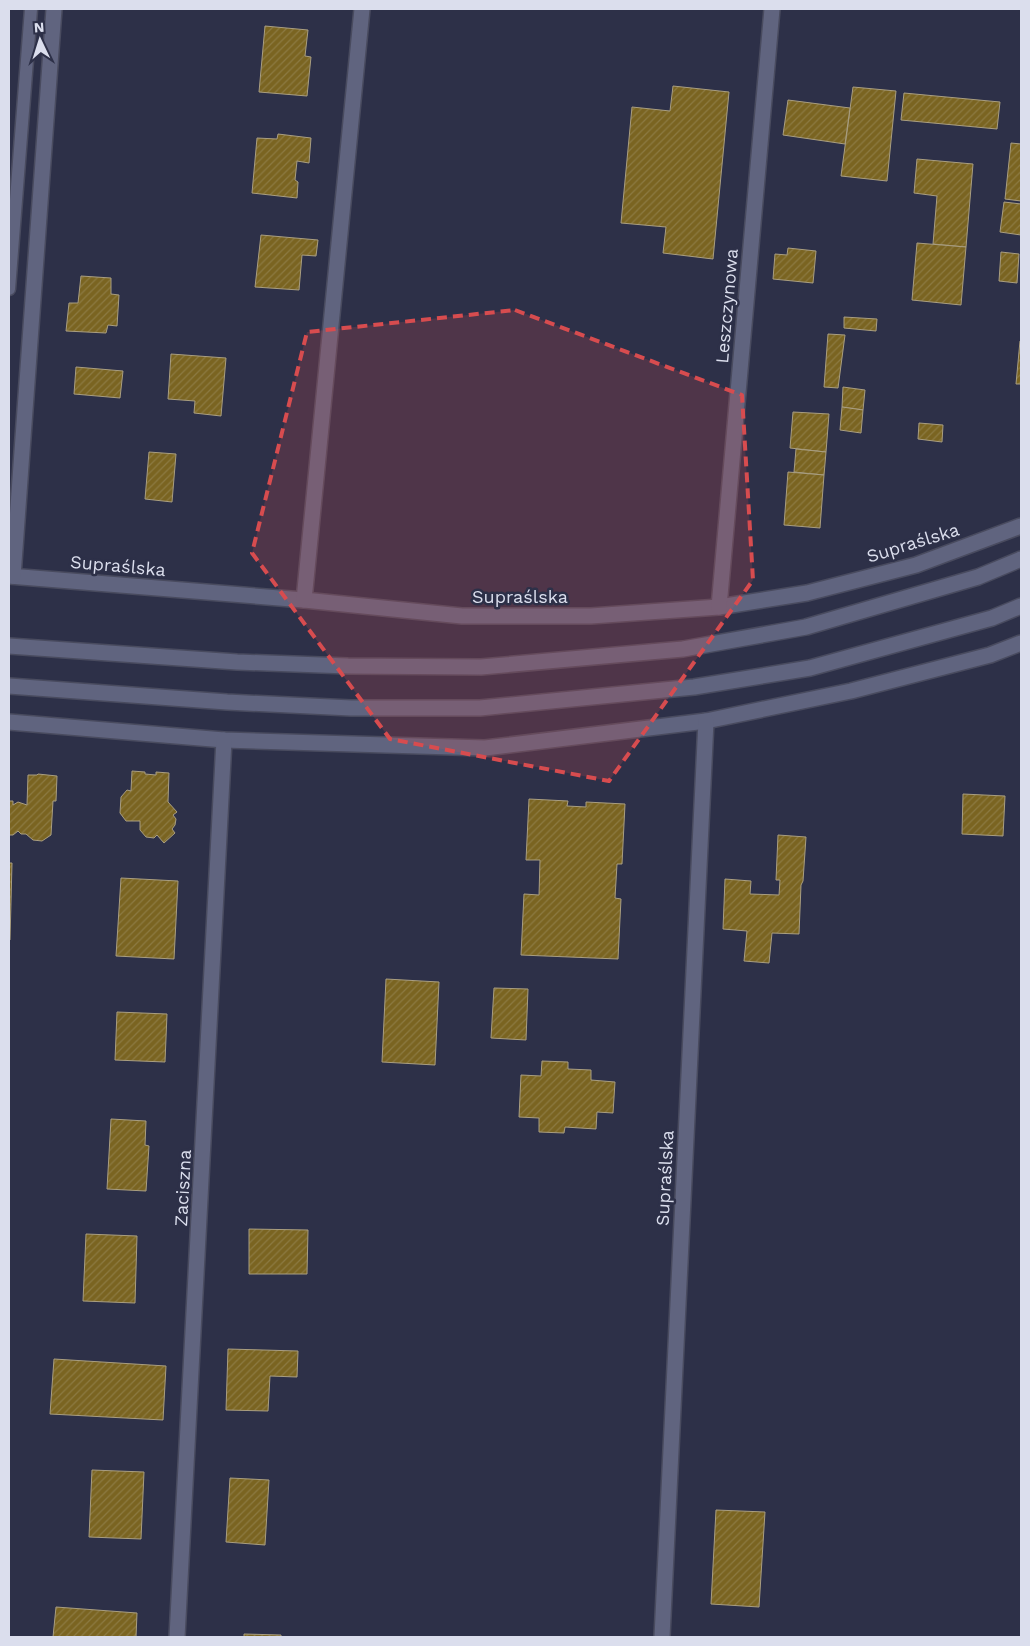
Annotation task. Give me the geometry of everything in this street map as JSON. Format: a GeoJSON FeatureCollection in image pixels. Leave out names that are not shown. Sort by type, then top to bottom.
{"type":"FeatureCollection","features":[{"type":"Feature","properties":{"kind":"street"},"geometry":{"type":"LineString","coordinates":[[11,576],[54,9]]}},
{"type":"Feature","properties":{"kind":"street"},"geometry":{"type":"LineString","coordinates":[[304,600],[362,9]]}},
{"type":"Feature","properties":{"kind":"street","name":"Leszczynowa"},"geometry":{"type":"LineString","coordinates":[[720,608],[772,9]]}},
{"type":"Feature","properties":{"kind":"street","name":"Supraślska"},"geometry":{"type":"LineString","coordinates":[[11,576],[304,600],[462,616],[591,616],[720,608],[807,593],[916,565],[1021,526]]}},
{"type":"Feature","properties":{"kind":"street"},"geometry":{"type":"LineString","coordinates":[[9,646],[237,662],[367,666],[481,666],[683,649],[806,627],[978,577],[1021,559]]}},
{"type":"Feature","properties":{"kind":"street"},"geometry":{"type":"LineString","coordinates":[[9,686],[227,702],[351,708],[480,708],[694,687],[810,668],[992,618],[1021,606]]}},
{"type":"Feature","properties":{"kind":"street"},"geometry":{"type":"LineString","coordinates":[[9,722],[224,740],[485,748],[706,721],[851,691],[990,655],[1021,643]]}},
{"type":"Feature","properties":{"kind":"street","name":"Supraślska"},"geometry":{"type":"LineString","coordinates":[[662,1637],[706,721]]}},
{"type":"Feature","properties":{"kind":"street","name":"Zaciszna"},"geometry":{"type":"LineString","coordinates":[[177,1637],[224,740]]}},
{"type":"Feature","properties":{"kind":"lane"},"geometry":{"type":"LineString","coordinates":[[9,288],[31,9]]}},
{"type":"Feature","properties":{"kind":"highlighted area"},"geometry":{"type":"Polygon","coordinates":[[[515,310],[742,395],[753,580],[609,781],[390,739],[252,553],[307,332],[515,310]]]}},
{"type":"Feature","properties":{"kind":"building"},"geometry":{"type":"Polygon","coordinates":[[[265,26],[308,30],[305,56],[311,57],[307,96],[259,92],[265,26]]]}},
{"type":"Feature","properties":{"kind":"building"},"geometry":{"type":"Polygon","coordinates":[[[673,86],[729,92],[713,259],[663,253],[666,227],[621,223],[632,107],[670,111],[673,86]]]}},
{"type":"Feature","properties":{"kind":"building"},"geometry":{"type":"Polygon","coordinates":[[[853,87],[896,91],[887,181],[841,176],[853,87]]]}},
{"type":"Feature","properties":{"kind":"building"},"geometry":{"type":"Polygon","coordinates":[[[904,93],[1000,102],[997,129],[901,120],[904,93]]]}},
{"type":"Feature","properties":{"kind":"building"},"geometry":{"type":"Polygon","coordinates":[[[788,100],[850,108],[845,144],[783,135],[788,100]]]}},
{"type":"Feature","properties":{"kind":"building"},"geometry":{"type":"Polygon","coordinates":[[[278,134],[311,138],[309,163],[297,161],[295,180],[298,182],[297,198],[252,193],[257,138],[277,139],[278,134]]]}},
{"type":"Feature","properties":{"kind":"building"},"geometry":{"type":"Polygon","coordinates":[[[1011,143],[1021,144],[1021,201],[1005,199],[1011,143]]]}},
{"type":"Feature","properties":{"kind":"building"},"geometry":{"type":"Polygon","coordinates":[[[917,159],[973,164],[966,247],[933,244],[937,196],[914,193],[917,159]]]}},
{"type":"Feature","properties":{"kind":"building"},"geometry":{"type":"Polygon","coordinates":[[[1004,202],[1021,204],[1021,235],[1000,232],[1004,202]]]}},
{"type":"Feature","properties":{"kind":"building"},"geometry":{"type":"Polygon","coordinates":[[[261,235],[318,240],[316,256],[302,255],[299,290],[255,287],[261,235]]]}},
{"type":"Feature","properties":{"kind":"building"},"geometry":{"type":"Polygon","coordinates":[[[917,243],[966,247],[961,305],[912,300],[917,243]]]}},
{"type":"Feature","properties":{"kind":"building"},"geometry":{"type":"Polygon","coordinates":[[[788,248],[816,251],[813,283],[773,279],[775,254],[787,255],[788,248]]]}},
{"type":"Feature","properties":{"kind":"building"},"geometry":{"type":"Polygon","coordinates":[[[1001,252],[1019,254],[1017,283],[999,281],[1001,252]]]}},
{"type":"Feature","properties":{"kind":"building"},"geometry":{"type":"Polygon","coordinates":[[[81,276],[111,278],[111,294],[119,295],[117,326],[108,325],[106,333],[66,331],[69,303],[78,303],[81,276]]]}},
{"type":"Feature","properties":{"kind":"building"},"geometry":{"type":"Polygon","coordinates":[[[844,317],[877,319],[876,331],[844,328],[844,317]]]}},
{"type":"Feature","properties":{"kind":"building"},"geometry":{"type":"Polygon","coordinates":[[[828,334],[845,335],[838,388],[824,387],[828,334]]]}},
{"type":"Feature","properties":{"kind":"building"},"geometry":{"type":"Polygon","coordinates":[[[1020,341],[1021,384],[1016,384],[1020,341]]]}},
{"type":"Feature","properties":{"kind":"building"},"geometry":{"type":"Polygon","coordinates":[[[171,354],[226,358],[221,416],[194,413],[195,401],[168,399],[171,354]]]}},
{"type":"Feature","properties":{"kind":"building"},"geometry":{"type":"Polygon","coordinates":[[[76,367],[123,371],[120,398],[74,394],[76,367]]]}},
{"type":"Feature","properties":{"kind":"building"},"geometry":{"type":"Polygon","coordinates":[[[843,387],[865,390],[863,410],[842,407],[843,387]]]}},
{"type":"Feature","properties":{"kind":"building"},"geometry":{"type":"Polygon","coordinates":[[[842,407],[863,410],[861,433],[840,430],[842,407]]]}},
{"type":"Feature","properties":{"kind":"building"},"geometry":{"type":"Polygon","coordinates":[[[793,412],[829,414],[826,452],[790,448],[793,412]]]}},
{"type":"Feature","properties":{"kind":"building"},"geometry":{"type":"Polygon","coordinates":[[[919,423],[943,425],[942,442],[918,439],[919,423]]]}},
{"type":"Feature","properties":{"kind":"building"},"geometry":{"type":"Polygon","coordinates":[[[796,449],[826,452],[824,475],[794,472],[796,449]]]}},
{"type":"Feature","properties":{"kind":"building"},"geometry":{"type":"Polygon","coordinates":[[[149,452],[176,454],[172,502],[145,499],[149,452]]]}},
{"type":"Feature","properties":{"kind":"building"},"geometry":{"type":"Polygon","coordinates":[[[788,472],[824,475],[820,528],[784,525],[788,472]]]}},
{"type":"Feature","properties":{"kind":"building"},"geometry":{"type":"Polygon","coordinates":[[[132,771],[156,775],[156,772],[169,773],[168,802],[177,812],[173,815],[176,819],[172,829],[175,833],[164,843],[157,835],[154,838],[146,837],[140,830],[140,821],[126,821],[120,813],[121,797],[127,790],[131,791],[132,771]]]}},
{"type":"Feature","properties":{"kind":"building"},"geometry":{"type":"Polygon","coordinates":[[[28,775],[57,776],[56,801],[53,801],[51,835],[42,841],[33,840],[26,834],[21,834],[18,831],[13,835],[9,835],[9,801],[13,801],[13,805],[18,802],[27,805],[28,775]]]}},
{"type":"Feature","properties":{"kind":"building"},"geometry":{"type":"Polygon","coordinates":[[[963,794],[1005,796],[1003,836],[962,834],[963,794]]]}},
{"type":"Feature","properties":{"kind":"building"},"geometry":{"type":"Polygon","coordinates":[[[529,799],[568,801],[567,806],[586,807],[586,802],[625,804],[622,864],[617,864],[615,898],[621,899],[618,959],[521,955],[524,894],[539,895],[540,860],[526,860],[529,799]]]}},
{"type":"Feature","properties":{"kind":"building"},"geometry":{"type":"Polygon","coordinates":[[[778,835],[806,837],[803,881],[801,885],[799,934],[772,933],[769,963],[744,961],[747,931],[723,929],[725,879],[751,881],[750,894],[779,895],[780,880],[776,880],[778,835]]]}},
{"type":"Feature","properties":{"kind":"building"},"geometry":{"type":"Polygon","coordinates":[[[9,863],[12,863],[10,940],[9,940],[9,863]]]}},
{"type":"Feature","properties":{"kind":"building"},"geometry":{"type":"Polygon","coordinates":[[[121,878],[178,881],[174,959],[116,956],[121,878]]]}},
{"type":"Feature","properties":{"kind":"building"},"geometry":{"type":"Polygon","coordinates":[[[386,979],[439,982],[435,1065],[382,1062],[386,979]]]}},
{"type":"Feature","properties":{"kind":"building"},"geometry":{"type":"Polygon","coordinates":[[[494,988],[528,989],[526,1040],[491,1038],[494,988]]]}},
{"type":"Feature","properties":{"kind":"building"},"geometry":{"type":"Polygon","coordinates":[[[117,1012],[167,1014],[165,1062],[115,1060],[117,1012]]]}},
{"type":"Feature","properties":{"kind":"building"},"geometry":{"type":"Polygon","coordinates":[[[542,1061],[568,1062],[568,1069],[591,1070],[591,1080],[615,1082],[613,1113],[597,1112],[596,1129],[565,1127],[564,1133],[539,1132],[539,1118],[519,1117],[521,1075],[541,1076],[542,1061]]]}},
{"type":"Feature","properties":{"kind":"building"},"geometry":{"type":"Polygon","coordinates":[[[111,1119],[146,1121],[145,1145],[149,1146],[146,1191],[107,1189],[111,1119]]]}},
{"type":"Feature","properties":{"kind":"building"},"geometry":{"type":"Polygon","coordinates":[[[249,1229],[308,1230],[307,1274],[249,1274],[249,1229]]]}},
{"type":"Feature","properties":{"kind":"building"},"geometry":{"type":"Polygon","coordinates":[[[86,1234],[137,1236],[135,1303],[83,1301],[86,1234]]]}},
{"type":"Feature","properties":{"kind":"building"},"geometry":{"type":"Polygon","coordinates":[[[228,1349],[298,1351],[297,1377],[270,1376],[268,1411],[226,1410],[228,1349]]]}},
{"type":"Feature","properties":{"kind":"building"},"geometry":{"type":"Polygon","coordinates":[[[54,1359],[166,1366],[163,1420],[50,1414],[54,1359]]]}},
{"type":"Feature","properties":{"kind":"building"},"geometry":{"type":"Polygon","coordinates":[[[92,1470],[144,1472],[141,1539],[89,1537],[92,1470]]]}},
{"type":"Feature","properties":{"kind":"building"},"geometry":{"type":"Polygon","coordinates":[[[230,1478],[269,1480],[265,1545],[226,1542],[230,1478]]]}},
{"type":"Feature","properties":{"kind":"building"},"geometry":{"type":"Polygon","coordinates":[[[716,1510],[765,1512],[759,1607],[711,1604],[716,1510]]]}},
{"type":"Feature","properties":{"kind":"building"},"geometry":{"type":"Polygon","coordinates":[[[56,1607],[137,1613],[136,1637],[53,1637],[56,1607]]]}},
{"type":"Feature","properties":{"kind":"building"},"geometry":{"type":"Polygon","coordinates":[[[244,1634],[281,1635],[281,1637],[244,1637],[244,1634]]]}}]}
